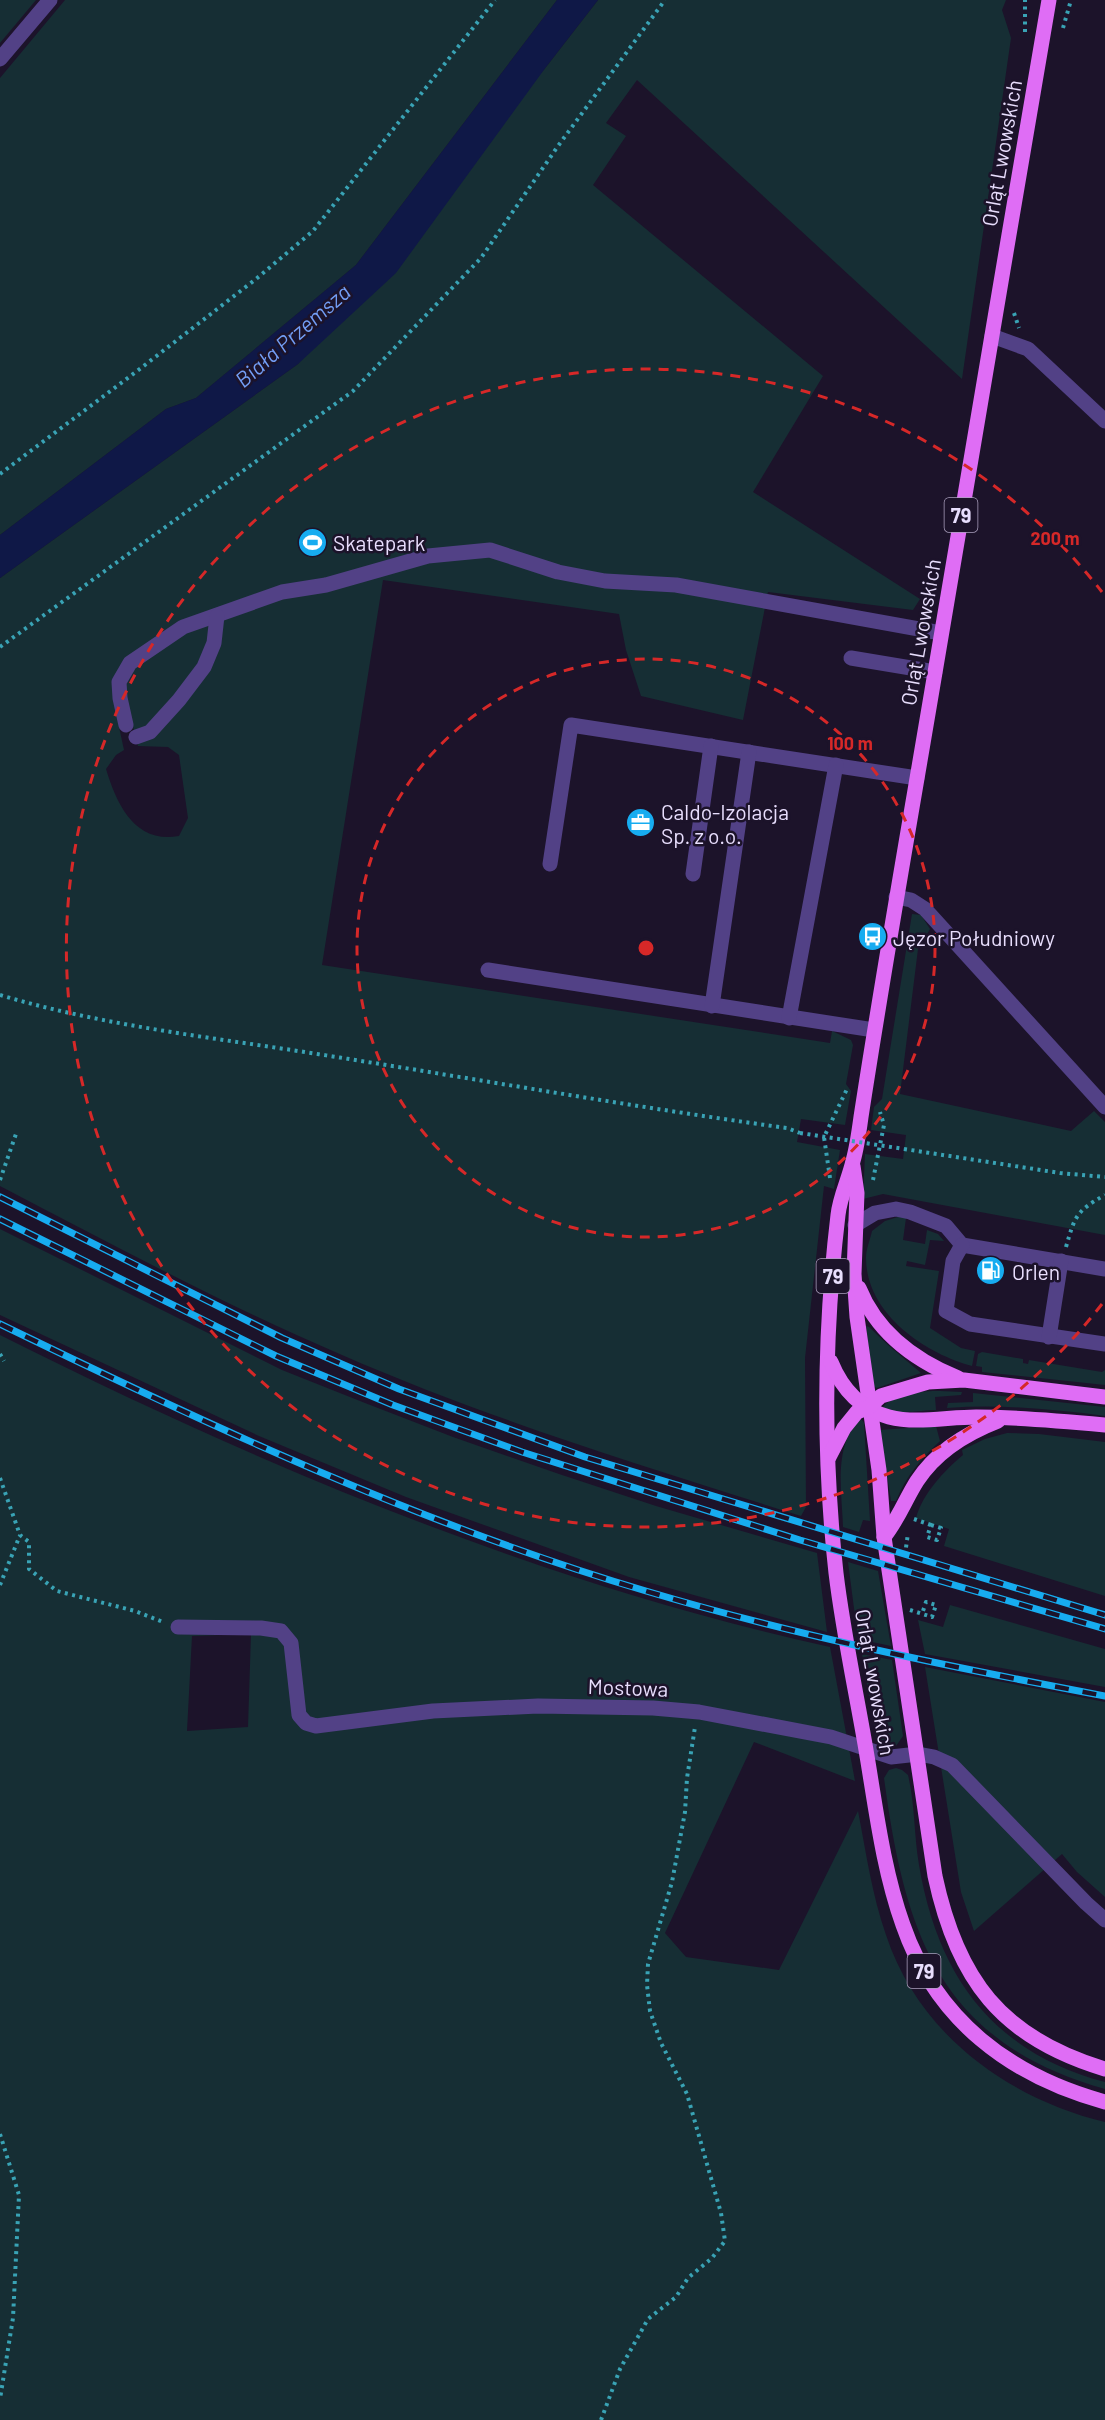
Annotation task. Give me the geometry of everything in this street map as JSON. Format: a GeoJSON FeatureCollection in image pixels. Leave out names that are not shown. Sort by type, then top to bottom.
{"type":"FeatureCollection","features":[{"type":"Feature","properties":{"kind":"main road","name":"Orląt Lwowskich"},"geometry":{"type":"LineString","coordinates":[[1049,0],[852,1165],[838,1210],[829,1356],[828,1460],[836,1574],[866,1750],[895,1900],[911,1946],[934,1988],[963,2023],[987,2046],[1046,2082],[1105,2102]]}},
{"type":"Feature","properties":{"kind":"main road","name":"Orląt Lwowskich"},"geometry":{"type":"LineString","coordinates":[[852,1165],[857,1193],[854,1274],[869,1407],[879,1470],[884,1537],[941,1902],[950,1935],[980,1990],[1000,2012],[1024,2031],[1058,2051],[1105,2069]]}},
{"type":"Feature","properties":{"kind":"main road"},"geometry":{"type":"LineString","coordinates":[[854,1274],[864,1300],[881,1325],[901,1346],[929,1366],[964,1380]]}},
{"type":"Feature","properties":{"kind":"main road"},"geometry":{"type":"LineString","coordinates":[[829,1356],[837,1378],[857,1402],[889,1417],[1046,1419],[1105,1425]]}},
{"type":"Feature","properties":{"kind":"main road"},"geometry":{"type":"LineString","coordinates":[[828,1460],[844,1428],[856,1412],[869,1407],[881,1396],[905,1387],[928,1382],[964,1380],[1105,1397]]}},
{"type":"Feature","properties":{"kind":"main road"},"geometry":{"type":"LineString","coordinates":[[884,1537],[898,1518],[917,1482],[933,1461],[968,1435],[1005,1418]]}},
{"type":"Feature","properties":{"kind":"street"},"geometry":{"type":"LineString","coordinates":[[0,59],[50,0]]}},
{"type":"Feature","properties":{"kind":"street"},"geometry":{"type":"LineString","coordinates":[[992,336],[1028,349],[1105,421]]}},
{"type":"Feature","properties":{"kind":"street"},"geometry":{"type":"LineString","coordinates":[[217,616],[214,643],[204,667],[179,700],[150,732],[131,731],[120,698],[119,682],[130,663],[183,627],[282,592],[326,585],[428,556],[490,550],[558,572],[605,581],[676,585],[941,633]]}},
{"type":"Feature","properties":{"kind":"street"},"geometry":{"type":"LineString","coordinates":[[851,658],[934,672]]}},
{"type":"Feature","properties":{"kind":"street"},"geometry":{"type":"LineString","coordinates":[[550,864],[572,725],[917,778]]}},
{"type":"Feature","properties":{"kind":"street"},"geometry":{"type":"LineString","coordinates":[[693,874],[711,746]]}},
{"type":"Feature","properties":{"kind":"street"},"geometry":{"type":"LineString","coordinates":[[712,1006],[749,752]]}},
{"type":"Feature","properties":{"kind":"street"},"geometry":{"type":"LineString","coordinates":[[789,1018],[836,765]]}},
{"type":"Feature","properties":{"kind":"street"},"geometry":{"type":"LineString","coordinates":[[896,897],[911,900],[926,909],[1105,1107]]}},
{"type":"Feature","properties":{"kind":"street"},"geometry":{"type":"LineString","coordinates":[[488,970],[874,1030]]}},
{"type":"Feature","properties":{"kind":"street"},"geometry":{"type":"LineString","coordinates":[[855,1225],[875,1213],[896,1209],[946,1226],[962,1245],[1105,1269]]}},
{"type":"Feature","properties":{"kind":"street"},"geometry":{"type":"LineString","coordinates":[[962,1245],[953,1261],[946,1311],[970,1324],[1105,1344]]}},
{"type":"Feature","properties":{"kind":"street"},"geometry":{"type":"LineString","coordinates":[[1049,1337],[1061,1261]]}},
{"type":"Feature","properties":{"kind":"street","name":"Mostowa"},"geometry":{"type":"LineString","coordinates":[[178,1627],[261,1628],[281,1632],[291,1643],[299,1715],[306,1723],[316,1726],[433,1711],[538,1706],[653,1708],[699,1712],[831,1737],[891,1757],[918,1754],[934,1757],[952,1765],[1086,1904],[1105,1920]]}},
{"type":"Feature","properties":{"kind":"path"},"geometry":{"type":"LineString","coordinates":[[0,474],[141,368],[313,231],[495,0]]}},
{"type":"Feature","properties":{"kind":"path"},"geometry":{"type":"LineString","coordinates":[[0,647],[353,391],[481,258],[558,146],[665,0]]}},
{"type":"Feature","properties":{"kind":"path"},"geometry":{"type":"LineString","coordinates":[[0,995],[35,1005],[167,1032],[308,1052],[697,1116],[787,1128],[800,1133],[1060,1173],[1105,1177]]}},
{"type":"Feature","properties":{"kind":"path"},"geometry":{"type":"LineString","coordinates":[[0,1180],[17,1131]]}},
{"type":"Feature","properties":{"kind":"path"},"geometry":{"type":"LineString","coordinates":[[1061,1261],[1074,1218],[1086,1206],[1105,1195]]}},
{"type":"Feature","properties":{"kind":"path"},"geometry":{"type":"LineString","coordinates":[[0,1354],[4,1360],[0,1359]]}},
{"type":"Feature","properties":{"kind":"path"},"geometry":{"type":"LineString","coordinates":[[0,1478],[20,1535],[29,1542],[29,1569],[57,1591],[135,1611],[178,1627]]}},
{"type":"Feature","properties":{"kind":"path"},"geometry":{"type":"LineString","coordinates":[[905,1559],[907,1536],[917,1509]]}},
{"type":"Feature","properties":{"kind":"path"},"geometry":{"type":"LineString","coordinates":[[914,1519],[941,1528],[937,1542],[927,1537],[931,1525]]}},
{"type":"Feature","properties":{"kind":"path"},"geometry":{"type":"LineString","coordinates":[[0,1585],[20,1535]]}},
{"type":"Feature","properties":{"kind":"path"},"geometry":{"type":"LineString","coordinates":[[909,1600],[912,1619]]}},
{"type":"Feature","properties":{"kind":"path"},"geometry":{"type":"LineString","coordinates":[[910,1610],[922,1614],[932,1617],[937,1603],[926,1602],[922,1614]]}},
{"type":"Feature","properties":{"kind":"path"},"geometry":{"type":"LineString","coordinates":[[602,2420],[620,2369],[648,2319],[676,2297],[688,2278],[712,2258],[725,2241],[721,2213],[690,2103],[676,2069],[661,2043],[650,2011],[647,1985],[648,1964],[672,1881],[685,1812],[687,1778],[695,1724],[699,1712]]}},
{"type":"Feature","properties":{"kind":"path"},"geometry":{"type":"LineString","coordinates":[[0,2134],[19,2195],[13,2318],[0,2399]]}},
{"type":"Feature","properties":{"kind":"green space"},"geometry":{"type":"Polygon","coordinates":[[[0,0],[36,0],[0,43],[0,0]]]}},
{"type":"Feature","properties":{"kind":"green space"},"geometry":{"type":"Polygon","coordinates":[[[65,0],[557,0],[356,265],[196,398],[166,409],[0,535],[0,78],[65,0]]]}},
{"type":"Feature","properties":{"kind":"green space"},"geometry":{"type":"Polygon","coordinates":[[[598,0],[1006,0],[1002,10],[1011,38],[962,379],[637,80],[606,123],[626,136],[593,185],[823,376],[753,492],[920,599],[913,610],[768,592],[743,720],[641,696],[626,650],[619,614],[383,580],[322,965],[830,1043],[832,1031],[851,1040],[853,1045],[846,1084],[851,1091],[845,1125],[801,1119],[797,1142],[840,1150],[834,1189],[824,1186],[805,1358],[806,1507],[801,1516],[512,1422],[398,1379],[298,1336],[212,1295],[0,1186],[0,578],[298,364],[546,67],[598,0]],[[132,723],[119,727],[124,750],[116,755],[106,769],[116,796],[130,819],[140,828],[164,837],[179,836],[188,818],[179,755],[168,747],[138,746],[132,723]]]}},
{"type":"Feature","properties":{"kind":"green space"},"geometry":{"type":"Polygon","coordinates":[[[912,914],[921,915],[930,929],[918,949],[900,1094],[1071,1131],[1094,1111],[1105,1122],[1105,1235],[883,1194],[863,1199],[865,1154],[903,1159],[906,1135],[871,1130],[874,1107],[882,1099],[912,914]]]}},
{"type":"Feature","properties":{"kind":"green space"},"geometry":{"type":"Polygon","coordinates":[[[901,1216],[906,1218],[903,1240],[925,1244],[927,1230],[938,1234],[944,1241],[930,1240],[925,1265],[907,1261],[906,1266],[939,1271],[930,1328],[961,1348],[975,1351],[972,1366],[954,1360],[917,1341],[887,1313],[876,1296],[869,1278],[866,1258],[872,1231],[885,1221],[901,1216]]]}},
{"type":"Feature","properties":{"kind":"green space"},"geometry":{"type":"Polygon","coordinates":[[[0,1229],[282,1370],[365,1403],[559,1474],[656,1506],[817,1553],[827,1632],[629,1577],[406,1497],[259,1436],[0,1315],[0,1229]]]}},
{"type":"Feature","properties":{"kind":"green space"},"geometry":{"type":"Polygon","coordinates":[[[866,1326],[921,1373],[877,1388],[873,1386],[866,1326]]]}},
{"type":"Feature","properties":{"kind":"green space"},"geometry":{"type":"Polygon","coordinates":[[[0,1335],[201,1431],[406,1517],[616,1590],[722,1621],[830,1647],[855,1781],[754,1742],[665,1933],[686,1957],[779,1970],[858,1811],[881,1920],[901,1970],[920,2003],[971,2057],[1001,2078],[1034,2097],[1105,2122],[1105,2420],[0,2420],[0,1335]],[[251,1634],[192,1636],[187,1731],[248,1727],[251,1634]]]}},
{"type":"Feature","properties":{"kind":"green space"},"geometry":{"type":"Polygon","coordinates":[[[982,1352],[1023,1359],[1023,1363],[1028,1364],[1029,1360],[1102,1372],[1105,1370],[1105,1385],[982,1372],[982,1367],[976,1366],[978,1354],[982,1352]]]}},
{"type":"Feature","properties":{"kind":"green space"},"geometry":{"type":"Polygon","coordinates":[[[940,1391],[962,1392],[961,1395],[935,1397],[936,1410],[901,1412],[883,1407],[902,1395],[940,1391]]]}},
{"type":"Feature","properties":{"kind":"green space"},"geometry":{"type":"Polygon","coordinates":[[[973,1393],[1105,1407],[1105,1416],[1026,1408],[947,1408],[948,1403],[973,1402],[973,1393]]]}},
{"type":"Feature","properties":{"kind":"green space"},"geometry":{"type":"Polygon","coordinates":[[[859,1420],[864,1423],[870,1521],[863,1520],[859,1532],[843,1527],[841,1471],[845,1443],[859,1420]]]}},
{"type":"Feature","properties":{"kind":"green space"},"geometry":{"type":"Polygon","coordinates":[[[936,1426],[940,1441],[915,1468],[896,1501],[891,1501],[880,1430],[936,1426]]]}},
{"type":"Feature","properties":{"kind":"green space"},"geometry":{"type":"Polygon","coordinates":[[[1007,1433],[1039,1434],[1105,1442],[1105,1596],[944,1546],[949,1529],[916,1518],[929,1491],[963,1455],[962,1450],[985,1439],[1007,1433]]]}},
{"type":"Feature","properties":{"kind":"green space"},"geometry":{"type":"Polygon","coordinates":[[[848,1562],[878,1571],[891,1646],[858,1639],[848,1562]]]}},
{"type":"Feature","properties":{"kind":"green space"},"geometry":{"type":"Polygon","coordinates":[[[950,1605],[1105,1649],[1105,1687],[925,1654],[918,1620],[943,1627],[950,1605]]]}},
{"type":"Feature","properties":{"kind":"green space"},"geometry":{"type":"Polygon","coordinates":[[[862,1654],[892,1660],[903,1736],[896,1746],[885,1745],[876,1738],[862,1654]]]}},
{"type":"Feature","properties":{"kind":"green space"},"geometry":{"type":"Polygon","coordinates":[[[925,1667],[1105,1702],[1105,1897],[1077,1872],[1062,1854],[974,1931],[961,1892],[925,1667]]]}},
{"type":"Feature","properties":{"kind":"green space"},"geometry":{"type":"Polygon","coordinates":[[[896,1768],[908,1775],[919,1865],[928,1905],[940,1942],[957,1975],[977,2004],[1002,2030],[1031,2051],[1066,2069],[1105,2082],[1105,2089],[1049,2069],[1003,2043],[968,2011],[940,1974],[919,1933],[904,1886],[884,1778],[889,1770],[896,1768]]]}},
{"type":"Feature","properties":{"kind":"water","name":"Biała Przemsza"},"geometry":{"type":"Polygon","coordinates":[[[557,0],[598,0],[546,67],[396,273],[298,364],[0,578],[0,535],[166,409],[196,398],[356,265],[557,0]]]}},
{"type":"Feature","properties":{"kind":"railway"},"geometry":{"type":"LineString","coordinates":[[0,1197],[282,1338],[399,1389],[585,1457],[1105,1615]]}},
{"type":"Feature","properties":{"kind":"railway"},"geometry":{"type":"LineString","coordinates":[[0,1219],[276,1356],[393,1405],[522,1452],[800,1540],[1105,1629]]}},
{"type":"Feature","properties":{"kind":"railway"},"geometry":{"type":"LineString","coordinates":[[0,1324],[318,1471],[480,1536],[563,1565],[703,1607],[817,1636],[932,1662],[1105,1696]]}},
{"type":"Feature","properties":{"kind":"place","name":"Skatepark"},"geometry":{"type":"Point","coordinates":[312,542]}},
{"type":"Feature","properties":{"kind":"place","name":"Caldo-Izolacja Sp. z o.o."},"geometry":{"type":"Point","coordinates":[640,823]}},
{"type":"Feature","properties":{"kind":"place","name":"Jęzor Południowy"},"geometry":{"type":"Point","coordinates":[872,937]}},
{"type":"Feature","properties":{"kind":"place","name":"Orlen"},"geometry":{"type":"Point","coordinates":[991,1271]}}]}
